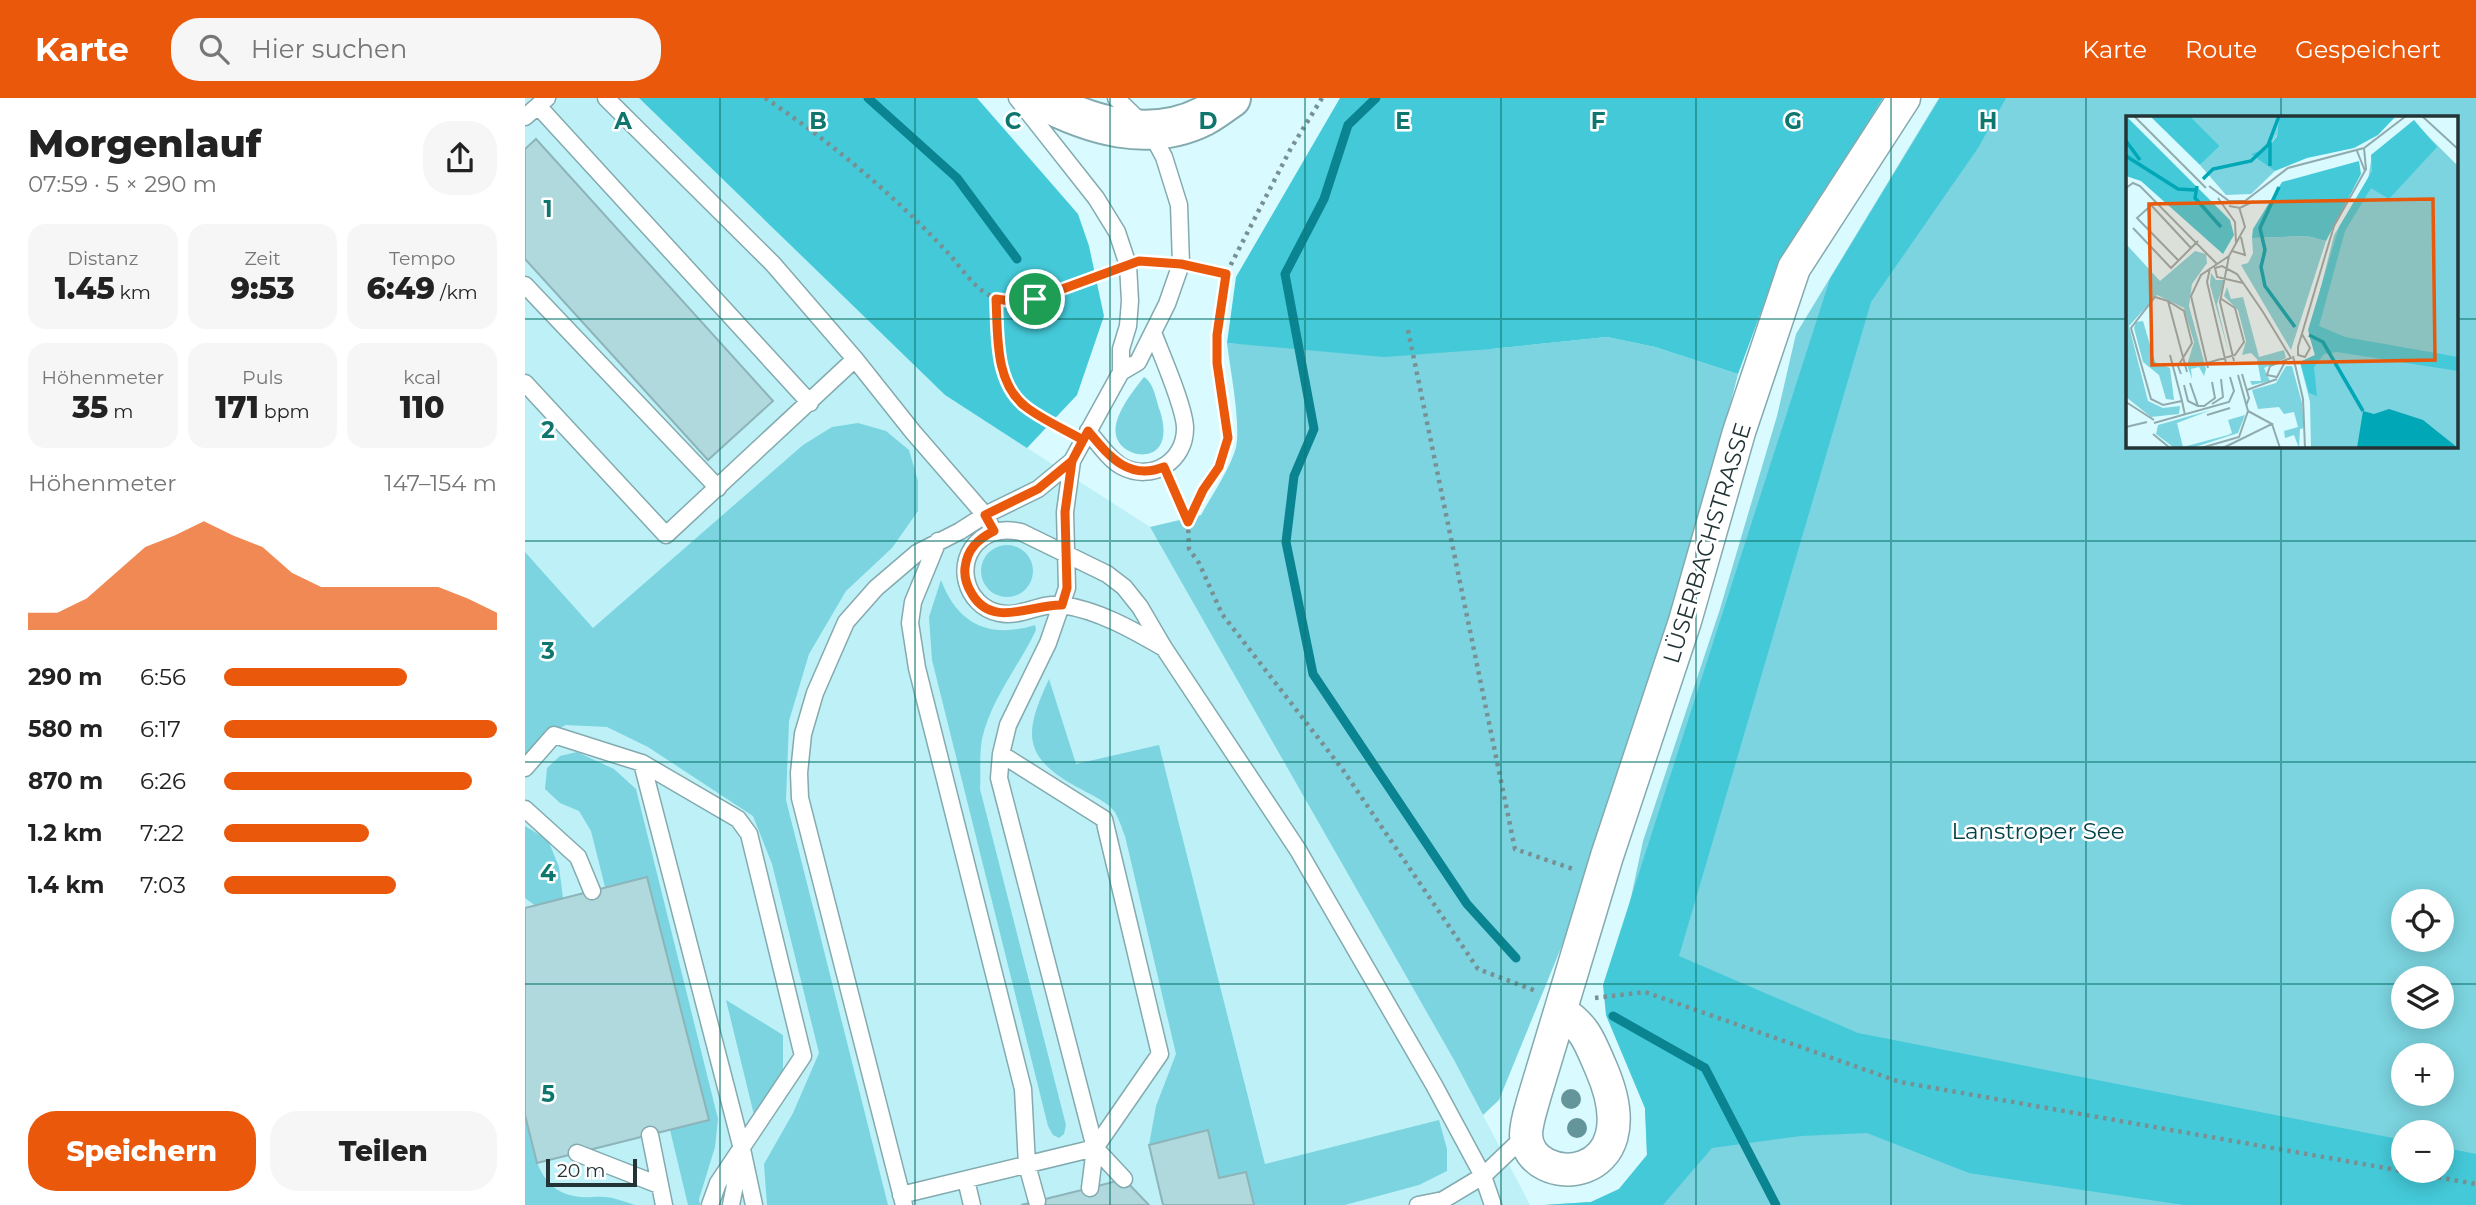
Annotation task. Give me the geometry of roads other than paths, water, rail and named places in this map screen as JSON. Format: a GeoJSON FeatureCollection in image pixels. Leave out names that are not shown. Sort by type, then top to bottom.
{"type":"FeatureCollection","features":[{"type":"Feature","properties":{"kind":"main road"},"geometry":{"type":"LineString","coordinates":[[1038,98],[1065,113],[1101,126],[1150,131],[1180,125],[1203,116],[1231,98]]}},
{"type":"Feature","properties":{"kind":"street","name":"LÜSERBACHSTRASSE"},"geometry":{"type":"LineString","coordinates":[[1526,1135],[1534,1098],[1601,878],[1685,621],[1739,432],[1794,268],[1904,98]]}},
{"type":"Feature","properties":{"kind":"street"},"geometry":{"type":"LineString","coordinates":[[1526,1135],[1533,1153],[1547,1165],[1564,1170],[1580,1169],[1593,1164],[1608,1147],[1614,1133],[1611,1096],[1603,1073],[1584,1030],[1563,1007]]}},
{"type":"Feature","properties":{"kind":"lane"},"geometry":{"type":"LineString","coordinates":[[606,98],[773,264],[985,515],[994,531]]}},
{"type":"Feature","properties":{"kind":"lane"},"geometry":{"type":"LineString","coordinates":[[1017,98],[1096,198],[1117,232],[1128,265],[1130,301],[1128,326],[1121,349],[1122,372]]}},
{"type":"Feature","properties":{"kind":"lane"},"geometry":{"type":"LineString","coordinates":[[1090,1188],[1095,1148],[999,778],[1000,754],[1008,725],[1048,643],[1067,588],[1065,512],[1072,461],[1122,372],[1139,362],[1154,335],[1181,264],[1179,205],[1164,157],[1150,131],[1117,98]]}},
{"type":"Feature","properties":{"kind":"lane"},"geometry":{"type":"LineString","coordinates":[[525,117],[542,102],[810,402]]}},
{"type":"Feature","properties":{"kind":"lane"},"geometry":{"type":"LineString","coordinates":[[525,285],[718,488]]}},
{"type":"Feature","properties":{"kind":"lane"},"geometry":{"type":"LineString","coordinates":[[1085,435],[1122,466],[1137,471],[1152,472],[1175,459],[1182,444],[1185,426],[1154,335]]}},
{"type":"Feature","properties":{"kind":"lane"},"geometry":{"type":"LineString","coordinates":[[525,383],[666,536],[855,359]]}},
{"type":"Feature","properties":{"kind":"lane"},"geometry":{"type":"LineString","coordinates":[[1000,754],[1104,819],[1160,1054],[1095,1148],[965,1180],[903,1200],[800,798],[799,773],[803,734],[815,694],[846,622],[876,587],[917,553],[1038,489],[1072,461]]}},
{"type":"Feature","properties":{"kind":"lane"},"geometry":{"type":"LineString","coordinates":[[1164,648],[1095,613],[1062,605],[1046,604],[1013,614],[985,608],[975,599],[965,574],[966,560],[972,547],[982,537],[994,531],[1021,531],[1107,574],[1124,587],[1140,607],[1164,648],[1298,850],[1434,1085],[1483,1176],[1493,1205]]}},
{"type":"Feature","properties":{"kind":"lane"},"geometry":{"type":"LineString","coordinates":[[938,541],[913,602],[912,636],[917,668],[1023,1089],[1027,1165],[1037,1201]]}},
{"type":"Feature","properties":{"kind":"lane"},"geometry":{"type":"LineString","coordinates":[[525,768],[554,735],[642,763],[738,820],[749,834],[803,1056],[718,1183],[710,1205]]}},
{"type":"Feature","properties":{"kind":"lane"},"geometry":{"type":"LineString","coordinates":[[642,763],[742,1149],[754,1205]]}},
{"type":"Feature","properties":{"kind":"lane"},"geometry":{"type":"LineString","coordinates":[[525,808],[578,858],[592,891]]}},
{"type":"Feature","properties":{"kind":"lane"},"geometry":{"type":"LineString","coordinates":[[650,1135],[664,1205]]}},
{"type":"Feature","properties":{"kind":"lane"},"geometry":{"type":"LineString","coordinates":[[1418,1205],[1442,1202],[1483,1176],[1526,1135]]}},
{"type":"Feature","properties":{"kind":"lane"},"geometry":{"type":"LineString","coordinates":[[1095,1148],[1124,1179]]}},
{"type":"Feature","properties":{"kind":"lane"},"geometry":{"type":"LineString","coordinates":[[731,1205],[742,1149]]}},
{"type":"Feature","properties":{"kind":"lane"},"geometry":{"type":"LineString","coordinates":[[577,1153],[659,1185]]}},
{"type":"Feature","properties":{"kind":"lane"},"geometry":{"type":"LineString","coordinates":[[965,1180],[972,1205]]}},
{"type":"Feature","properties":{"kind":"waterway"},"geometry":{"type":"LineString","coordinates":[[868,98],[957,178],[1017,259]]}},
{"type":"Feature","properties":{"kind":"waterway"},"geometry":{"type":"LineString","coordinates":[[1376,98],[1348,125],[1324,199],[1285,274],[1314,429],[1294,476],[1286,542],[1313,674],[1467,904],[1516,958]]}},
{"type":"Feature","properties":{"kind":"waterway"},"geometry":{"type":"LineString","coordinates":[[1613,1016],[1705,1068],[1776,1205]]}},
{"type":"Feature","properties":{"kind":"park label","name":"Lanstroper See"},"geometry":{"type":"Point","coordinates":[2038,831]}}]}
